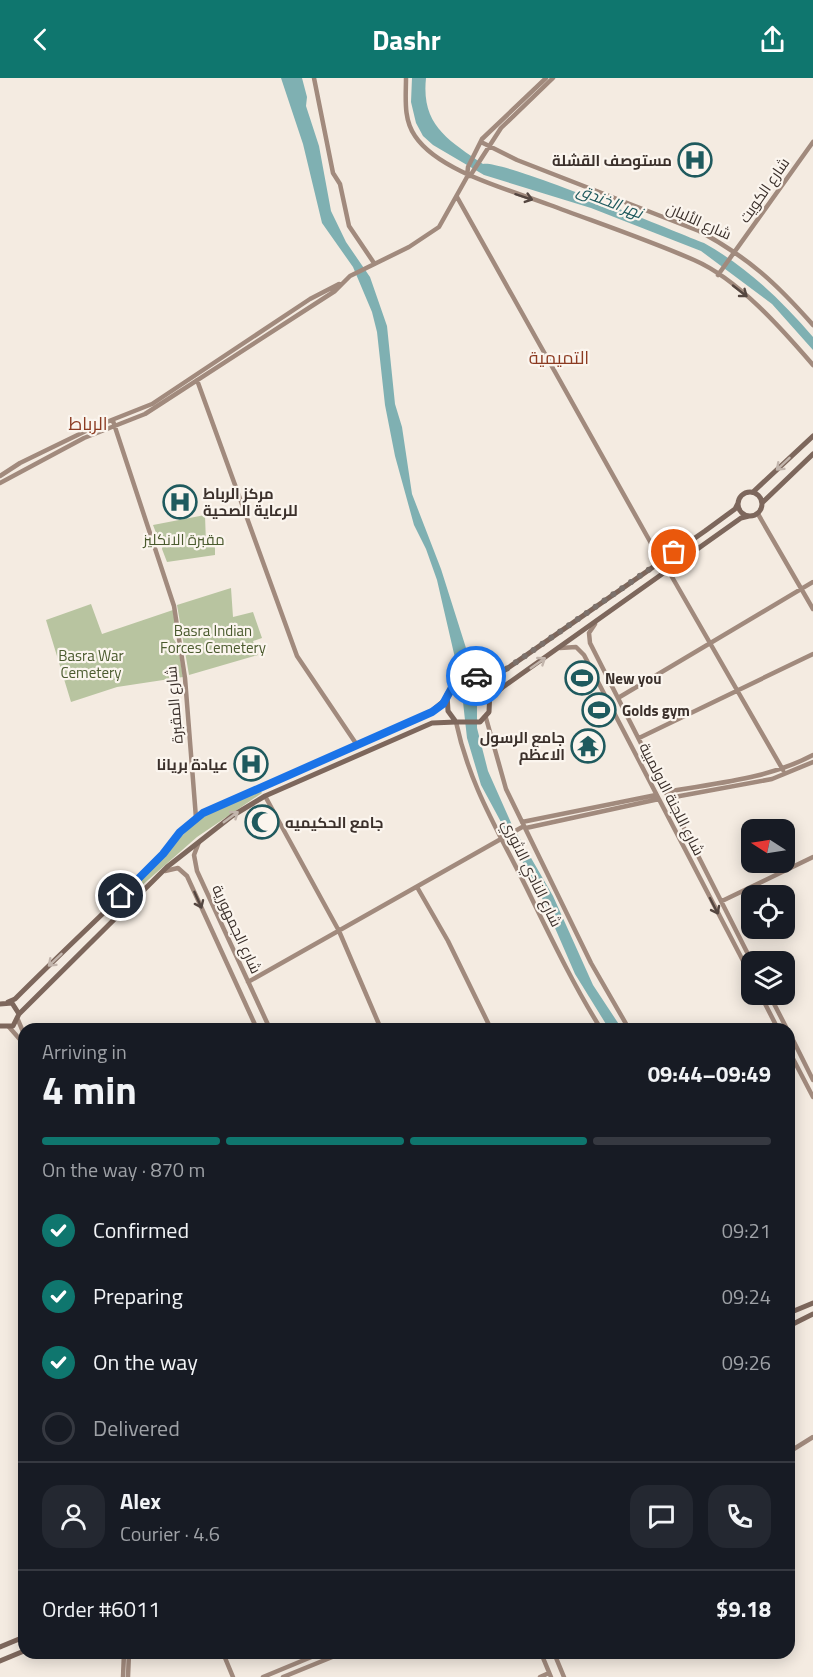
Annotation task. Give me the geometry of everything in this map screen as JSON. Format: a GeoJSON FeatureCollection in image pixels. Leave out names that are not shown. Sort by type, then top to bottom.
{"type":"FeatureCollection","features":[{"type":"Feature","properties":{"kind":"main road"},"geometry":{"type":"LineString","coordinates":[[0,1004],[15,999],[83,934],[196,818],[222,802],[432,712],[446,699],[450,689],[458,681],[502,672],[735,509],[744,494],[753,492],[813,436]]}},
{"type":"Feature","properties":{"kind":"main road"},"geometry":{"type":"LineString","coordinates":[[0,1026],[9,1027],[159,874],[201,839],[265,796],[432,723],[463,724],[483,720],[492,698],[503,687],[741,518],[758,514],[762,503],[813,454]]}},
{"type":"Feature","properties":{"kind":"main road"},"geometry":{"type":"LineString","coordinates":[[753,492],[760,496],[762,503]]}},
{"type":"Feature","properties":{"kind":"main road"},"geometry":{"type":"LineString","coordinates":[[738,503],[742,513],[749,516]]}},
{"type":"Feature","properties":{"kind":"main road"},"geometry":{"type":"LineString","coordinates":[[475,677],[489,687],[492,698]]}},
{"type":"Feature","properties":{"kind":"main road"},"geometry":{"type":"LineString","coordinates":[[446,699],[447,711],[456,722]]}},
{"type":"Feature","properties":{"kind":"main road"},"geometry":{"type":"LineString","coordinates":[[301,770],[301,775],[305,779]]}},
{"type":"Feature","properties":{"kind":"main road"},"geometry":{"type":"LineString","coordinates":[[291,774],[295,783]]}},
{"type":"Feature","properties":{"kind":"main road"},"geometry":{"type":"LineString","coordinates":[[83,934],[84,941],[90,942]]}},
{"type":"Feature","properties":{"kind":"main road"},"geometry":{"type":"LineString","coordinates":[[8,1002],[15,1006],[18,1017]]}},
{"type":"Feature","properties":{"kind":"main road"},"geometry":{"type":"LineString","coordinates":[[795,1310],[813,1303]]}},
{"type":"Feature","properties":{"kind":"main road"},"geometry":{"type":"LineString","coordinates":[[795,1323],[813,1314]]}},
{"type":"Feature","properties":{"kind":"main road"},"geometry":{"type":"LineString","coordinates":[[0,1647],[18,1640]]}},
{"type":"Feature","properties":{"kind":"main road"},"geometry":{"type":"LineString","coordinates":[[0,1661],[18,1654]]}},
{"type":"Feature","properties":{"kind":"street"},"geometry":{"type":"LineString","coordinates":[[314,78],[333,173],[340,184],[346,218],[353,234],[373,264]]}},
{"type":"Feature","properties":{"kind":"street"},"geometry":{"type":"LineString","coordinates":[[406,78],[406,114],[414,135],[429,152],[490,186],[553,206],[696,261],[719,273],[762,309],[813,365]]}},
{"type":"Feature","properties":{"kind":"street"},"geometry":{"type":"LineString","coordinates":[[469,174],[468,167],[490,128],[546,78]]}},
{"type":"Feature","properties":{"kind":"street"},"geometry":{"type":"LineString","coordinates":[[0,476],[114,424],[152,404],[335,291],[339,284],[350,276],[410,246],[439,227],[469,174],[501,128],[553,78]]}},
{"type":"Feature","properties":{"kind":"street","name":"شارع الألبان"},"geometry":{"type":"LineString","coordinates":[[481,142],[517,160],[699,231],[764,274],[813,325]]}},
{"type":"Feature","properties":{"kind":"street","name":"شارع الكويت"},"geometry":{"type":"LineString","coordinates":[[719,273],[813,142]]}},
{"type":"Feature","properties":{"kind":"street"},"geometry":{"type":"LineString","coordinates":[[457,197],[661,561]]}},
{"type":"Feature","properties":{"kind":"street"},"geometry":{"type":"LineString","coordinates":[[114,424],[145,414],[235,352]]}},
{"type":"Feature","properties":{"kind":"street"},"geometry":{"type":"LineString","coordinates":[[197,380],[297,656],[357,745]]}},
{"type":"Feature","properties":{"kind":"street","name":"شارع المقبرة"},"geometry":{"type":"LineString","coordinates":[[114,424],[174,606],[185,678],[196,818]]}},
{"type":"Feature","properties":{"kind":"street"},"geometry":{"type":"LineString","coordinates":[[0,483],[60,447]]}},
{"type":"Feature","properties":{"kind":"street"},"geometry":{"type":"LineString","coordinates":[[758,514],[813,609]]}},
{"type":"Feature","properties":{"kind":"street"},"geometry":{"type":"LineString","coordinates":[[668,570],[783,770]]}},
{"type":"Feature","properties":{"kind":"street"},"geometry":{"type":"LineString","coordinates":[[618,698],[813,582]]}},
{"type":"Feature","properties":{"kind":"street"},"geometry":{"type":"LineString","coordinates":[[560,648],[573,646],[584,655],[593,649],[589,633],[600,619]]}},
{"type":"Feature","properties":{"kind":"street","name":"شارع اللجنة الاولمبية"},"geometry":{"type":"LineString","coordinates":[[593,649],[747,951]]}},
{"type":"Feature","properties":{"kind":"street"},"geometry":{"type":"LineString","coordinates":[[639,738],[813,654]]}},
{"type":"Feature","properties":{"kind":"street","name":"شارع اللجنة الاولمبية"},"geometry":{"type":"LineString","coordinates":[[584,655],[741,957]]}},
{"type":"Feature","properties":{"kind":"street"},"geometry":{"type":"LineString","coordinates":[[483,720],[503,781],[523,826],[591,963],[626,1023]]}},
{"type":"Feature","properties":{"kind":"street","name":"شارع النادي الاثوري"},"geometry":{"type":"LineString","coordinates":[[456,722],[476,791],[553,944],[598,1023]]}},
{"type":"Feature","properties":{"kind":"street"},"geometry":{"type":"LineString","coordinates":[[666,792],[771,776],[813,755]]}},
{"type":"Feature","properties":{"kind":"street"},"geometry":{"type":"LineString","coordinates":[[669,798],[771,776],[813,762]]}},
{"type":"Feature","properties":{"kind":"street"},"geometry":{"type":"LineString","coordinates":[[265,796],[339,931],[378,1023]]}},
{"type":"Feature","properties":{"kind":"street"},"geometry":{"type":"LineString","coordinates":[[248,982],[523,826],[657,797]]}},
{"type":"Feature","properties":{"kind":"street","name":"شارع الجمهورية"},"geometry":{"type":"LineString","coordinates":[[201,839],[194,855],[197,871],[267,1023]]}},
{"type":"Feature","properties":{"kind":"street"},"geometry":{"type":"LineString","coordinates":[[722,901],[813,857]]}},
{"type":"Feature","properties":{"kind":"street"},"geometry":{"type":"LineString","coordinates":[[159,874],[174,868],[182,870],[187,876],[191,871],[197,871]]}},
{"type":"Feature","properties":{"kind":"street"},"geometry":{"type":"LineString","coordinates":[[699,877],[707,873]]}},
{"type":"Feature","properties":{"kind":"street","name":"شارع الجمهورية"},"geometry":{"type":"LineString","coordinates":[[187,876],[254,1023]]}},
{"type":"Feature","properties":{"kind":"street"},"geometry":{"type":"LineString","coordinates":[[704,887],[712,883]]}},
{"type":"Feature","properties":{"kind":"street"},"geometry":{"type":"LineString","coordinates":[[417,887],[448,941],[488,1023]]}},
{"type":"Feature","properties":{"kind":"street"},"geometry":{"type":"LineString","coordinates":[[766,1005],[775,1023]]}},
{"type":"Feature","properties":{"kind":"street"},"geometry":{"type":"LineString","coordinates":[[775,1005],[784,1023]]}},
{"type":"Feature","properties":{"kind":"street"},"geometry":{"type":"LineString","coordinates":[[18,1017],[20,1023]]}},
{"type":"Feature","properties":{"kind":"street"},"geometry":{"type":"LineString","coordinates":[[9,1027],[18,1037]]}},
{"type":"Feature","properties":{"kind":"street"},"geometry":{"type":"LineString","coordinates":[[795,1045],[813,1080]]}},
{"type":"Feature","properties":{"kind":"street"},"geometry":{"type":"LineString","coordinates":[[795,1062],[813,1097]]}},
{"type":"Feature","properties":{"kind":"street"},"geometry":{"type":"LineString","coordinates":[[795,1448],[813,1437]]}},
{"type":"Feature","properties":{"kind":"street"},"geometry":{"type":"LineString","coordinates":[[123,1677],[124,1659]]}},
{"type":"Feature","properties":{"kind":"street"},"geometry":{"type":"LineString","coordinates":[[128,1677],[129,1659]]}},
{"type":"Feature","properties":{"kind":"street"},"geometry":{"type":"LineString","coordinates":[[226,1659],[233,1677]]}},
{"type":"Feature","properties":{"kind":"street"},"geometry":{"type":"LineString","coordinates":[[263,1677],[306,1659]]}},
{"type":"Feature","properties":{"kind":"street"},"geometry":{"type":"LineString","coordinates":[[283,1677],[327,1659]]}},
{"type":"Feature","properties":{"kind":"street"},"geometry":{"type":"LineString","coordinates":[[540,1677],[550,1675],[543,1659]]}},
{"type":"Feature","properties":{"kind":"street"},"geometry":{"type":"LineString","coordinates":[[556,1659],[564,1677]]}},
{"type":"Feature","properties":{"kind":"green space","name":"مقبرة الانكليز"},"geometry":{"type":"Polygon","coordinates":[[[205,515],[206,544],[215,545],[215,555],[167,562],[162,549],[163,544],[153,525],[205,515]]]}},
{"type":"Feature","properties":{"kind":"green space","name":"Basra Indian Forces Cemetery"},"geometry":{"type":"Polygon","coordinates":[[[231,588],[233,617],[253,612],[262,638],[253,641],[258,655],[189,675],[177,605],[231,588]]]}},
{"type":"Feature","properties":{"kind":"green space","name":"Basra War Cemetery"},"geometry":{"type":"Polygon","coordinates":[[[91,604],[102,634],[173,610],[176,632],[173,638],[178,646],[183,677],[117,687],[71,702],[46,620],[91,604]]]}},
{"type":"Feature","properties":{"kind":"green space"},"geometry":{"type":"Polygon","coordinates":[[[260,790],[262,793],[197,837],[106,917],[192,825],[219,806],[260,790]]]}},
{"type":"Feature","properties":{"kind":"water"},"geometry":{"type":"Polygon","coordinates":[[[281,78],[302,78],[307,97],[306,106],[319,146],[331,211],[346,242],[370,277],[387,326],[395,404],[402,427],[412,494],[441,569],[466,648],[477,702],[477,728],[488,771],[512,825],[553,896],[593,985],[618,1023],[605,1023],[575,974],[542,898],[481,785],[467,738],[461,684],[437,580],[426,549],[414,525],[395,456],[385,405],[377,332],[372,312],[353,267],[322,223],[303,144],[281,78]]]}},
{"type":"Feature","properties":{"kind":"water","name":"نهر الخندق"},"geometry":{"type":"Polygon","coordinates":[[[412,78],[426,78],[428,108],[440,130],[448,139],[483,164],[497,165],[553,184],[704,243],[720,252],[749,274],[789,310],[813,337],[813,350],[772,304],[701,251],[591,208],[484,175],[433,145],[423,136],[416,123],[411,102],[412,78]]]}},
{"type":"Feature","properties":{"kind":"way so far"},"geometry":{"type":"LineString","coordinates":[[476,676],[502,672],[674,552]]}},
{"type":"Feature","properties":{"kind":"place","name":"مستوصف القشلة"},"geometry":{"type":"Point","coordinates":[695,160]}},
{"type":"Feature","properties":{"kind":"place","name":"مركز الرباط للرعاية الصحية"},"geometry":{"type":"Point","coordinates":[180,502]}},
{"type":"Feature","properties":{"kind":"place","name":"New you"},"geometry":{"type":"Point","coordinates":[582,678]}},
{"type":"Feature","properties":{"kind":"place","name":"Golds gym"},"geometry":{"type":"Point","coordinates":[599,710]}},
{"type":"Feature","properties":{"kind":"place","name":"جامع الرسول الاعظم"},"geometry":{"type":"Point","coordinates":[588,746]}},
{"type":"Feature","properties":{"kind":"place","name":"عيادة بريانا"},"geometry":{"type":"Point","coordinates":[251,764]}},
{"type":"Feature","properties":{"kind":"place","name":"جامع الحكيميه"},"geometry":{"type":"Point","coordinates":[262,822]}},
{"type":"Feature","properties":{"kind":"district","name":"التميمية"},"geometry":{"type":"Point","coordinates":[559,357]}},
{"type":"Feature","properties":{"kind":"district","name":"الرباط"},"geometry":{"type":"Point","coordinates":[88,423]}},
{"type":"Feature","properties":{"kind":"route"},"geometry":{"type":"LineString","coordinates":[[121,896],[153,865],[188,824],[214,806],[432,712],[443,704],[454,684],[476,676]]}}]}
